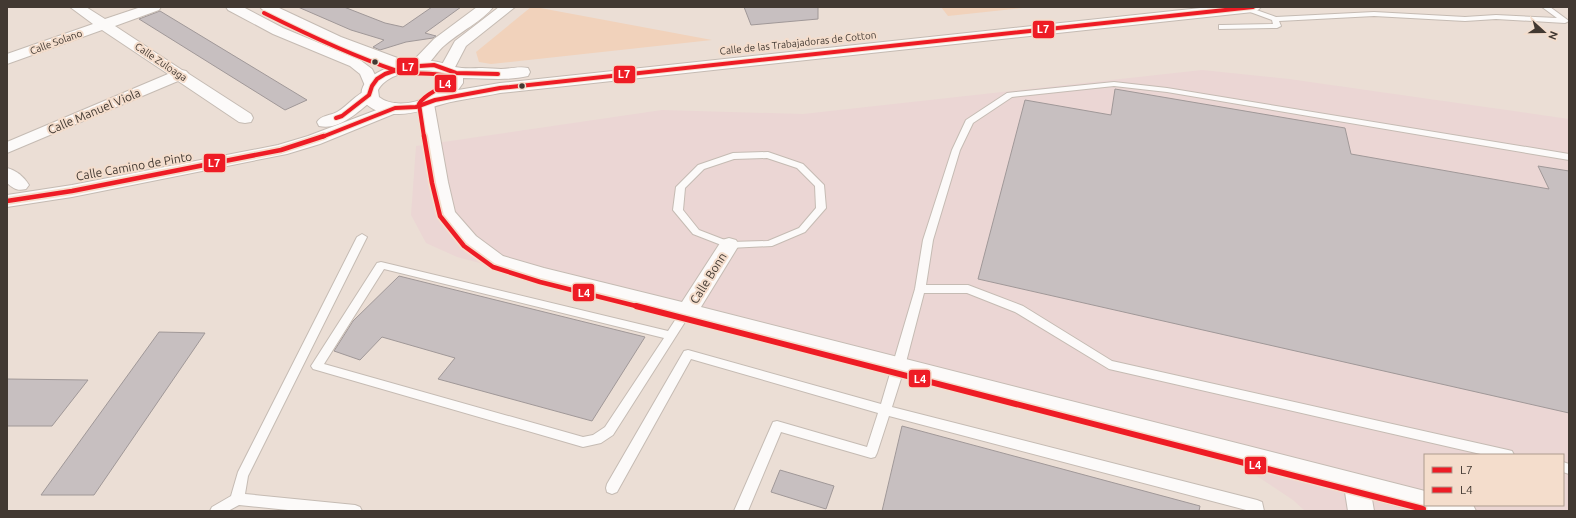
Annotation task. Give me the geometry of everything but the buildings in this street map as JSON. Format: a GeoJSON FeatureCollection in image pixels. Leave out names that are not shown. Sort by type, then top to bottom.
{"type":"FeatureCollection","features":[{"type":"Feature","properties":{"kind":"street","name":"Calle Zuloaga"},"geometry":{"type":"LineString","coordinates":[[77,7],[181,74],[245,118]]}},
{"type":"Feature","properties":{"kind":"street","name":"Calle Solano"},"geometry":{"type":"LineString","coordinates":[[7,59],[154,7]]}},
{"type":"Feature","properties":{"kind":"street"},"geometry":{"type":"LineString","coordinates":[[233,7],[278,31],[355,63],[367,72],[372,100],[378,104],[395,108]]}},
{"type":"Feature","properties":{"kind":"street"},"geometry":{"type":"LineString","coordinates":[[268,7],[297,23],[390,61],[412,66],[439,42],[486,7]]}},
{"type":"Feature","properties":{"kind":"street"},"geometry":{"type":"LineString","coordinates":[[508,7],[460,44],[449,71],[454,77],[454,83],[451,89],[430,102],[436,167],[446,213],[469,241],[496,261],[542,275],[687,311],[1424,502]]}},
{"type":"Feature","properties":{"kind":"street","name":"Calle de las Trabajadoras de Cotton"},"geometry":{"type":"LineString","coordinates":[[371,90],[379,78],[389,72],[412,66],[436,66],[449,71],[501,74],[1146,7]]}},
{"type":"Feature","properties":{"kind":"street","name":"Calle de las Trabajadoras de Cotton"},"geometry":{"type":"LineString","coordinates":[[395,108],[405,108],[500,88],[1248,8]]}},
{"type":"Feature","properties":{"kind":"street","name":"Calle Manuel Viola"},"geometry":{"type":"LineString","coordinates":[[7,148],[181,74]]}},
{"type":"Feature","properties":{"kind":"street","name":"Calle Camino de Pinto"},"geometry":{"type":"LineString","coordinates":[[14,186],[78,177],[279,139],[342,116],[371,90]]}},
{"type":"Feature","properties":{"kind":"street","name":"Calle Camino de Pinto"},"geometry":{"type":"LineString","coordinates":[[7,201],[79,189],[281,150],[314,140],[395,108]]}},
{"type":"Feature","properties":{"kind":"street"},"geometry":{"type":"LineString","coordinates":[[7,173],[14,186]]}},
{"type":"Feature","properties":{"kind":"street","name":"Calle Bonn"},"geometry":{"type":"LineString","coordinates":[[687,311],[729,245]]}},
{"type":"Feature","properties":{"kind":"street"},"geometry":{"type":"LineString","coordinates":[[1356,485],[1361,511]]}},
{"type":"Feature","properties":{"kind":"street"},"geometry":{"type":"LineString","coordinates":[[1442,506],[1463,511]]}},
{"type":"Feature","properties":{"kind":"lane"},"geometry":{"type":"LineString","coordinates":[[1546,7],[1567,22]]}},
{"type":"Feature","properties":{"kind":"lane"},"geometry":{"type":"LineString","coordinates":[[1248,8],[1275,19],[1374,14],[1465,19],[1496,17],[1567,22]]}},
{"type":"Feature","properties":{"kind":"lane"},"geometry":{"type":"LineString","coordinates":[[1222,27],[1277,26],[1275,19]]}},
{"type":"Feature","properties":{"kind":"lane"},"geometry":{"type":"LineString","coordinates":[[741,511],[777,426],[871,453],[920,289],[928,240],[956,150],[969,122],[1010,95],[1121,84],[1167,90],[1569,157]]}},
{"type":"Feature","properties":{"kind":"lane","name":"Calle Bonn"},"geometry":{"type":"LineString","coordinates":[[733,156],[768,156],[800,166],[819,185],[820,208],[802,230],[769,244],[729,245],[696,232],[678,210],[681,187],[702,167],[733,156]]}},
{"type":"Feature","properties":{"kind":"lane"},"geometry":{"type":"LineString","coordinates":[[237,499],[242,476],[362,237]]}},
{"type":"Feature","properties":{"kind":"lane"},"geometry":{"type":"LineString","coordinates":[[671,336],[381,265],[317,366],[583,442],[592,442],[603,437],[608,431],[671,336],[687,311]]}},
{"type":"Feature","properties":{"kind":"lane"},"geometry":{"type":"LineString","coordinates":[[920,289],[968,289],[1019,309],[1109,365],[1504,454]]}},
{"type":"Feature","properties":{"kind":"lane"},"geometry":{"type":"LineString","coordinates":[[612,488],[688,354],[885,410],[1257,506],[1257,511]]}},
{"type":"Feature","properties":{"kind":"lane"},"geometry":{"type":"LineString","coordinates":[[217,511],[237,499],[355,511]]}},
{"type":"Feature","properties":{"kind":"shaded area"},"geometry":{"type":"Polygon","coordinates":[[[531,7],[712,40],[491,64],[479,62],[476,52],[531,7]]]}},
{"type":"Feature","properties":{"kind":"shaded area"},"geometry":{"type":"Polygon","coordinates":[[[941,7],[1032,7],[948,16],[941,7]]]}},
{"type":"Feature","properties":{"kind":"shaded area"},"geometry":{"type":"Polygon","coordinates":[[[1202,70],[1289,79],[1569,119],[1569,511],[1305,511],[1293,500],[1234,461],[457,257],[426,243],[411,215],[416,146],[662,110],[803,114],[1202,70]]]}},
{"type":"Feature","properties":{"kind":"transit line","name":"L7"},"geometry":{"type":"LineString","coordinates":[[7,201],[72,191],[281,150],[314,140],[395,108],[416,107],[435,100],[500,88],[1253,7]]}},
{"type":"Feature","properties":{"kind":"transit line","name":"L4"},"geometry":{"type":"LineString","coordinates":[[264,13],[309,35],[399,72],[437,73],[446,76],[447,81],[444,85],[424,97],[419,104],[432,183],[440,216],[464,246],[493,267],[540,282],[685,318],[1423,509]]}},
{"type":"Feature","properties":{"kind":"transit line","name":"L7"},"geometry":{"type":"LineString","coordinates":[[336,118],[342,116],[369,95],[372,86],[377,79],[385,74],[405,67],[434,65],[456,73],[498,74]]}}]}
